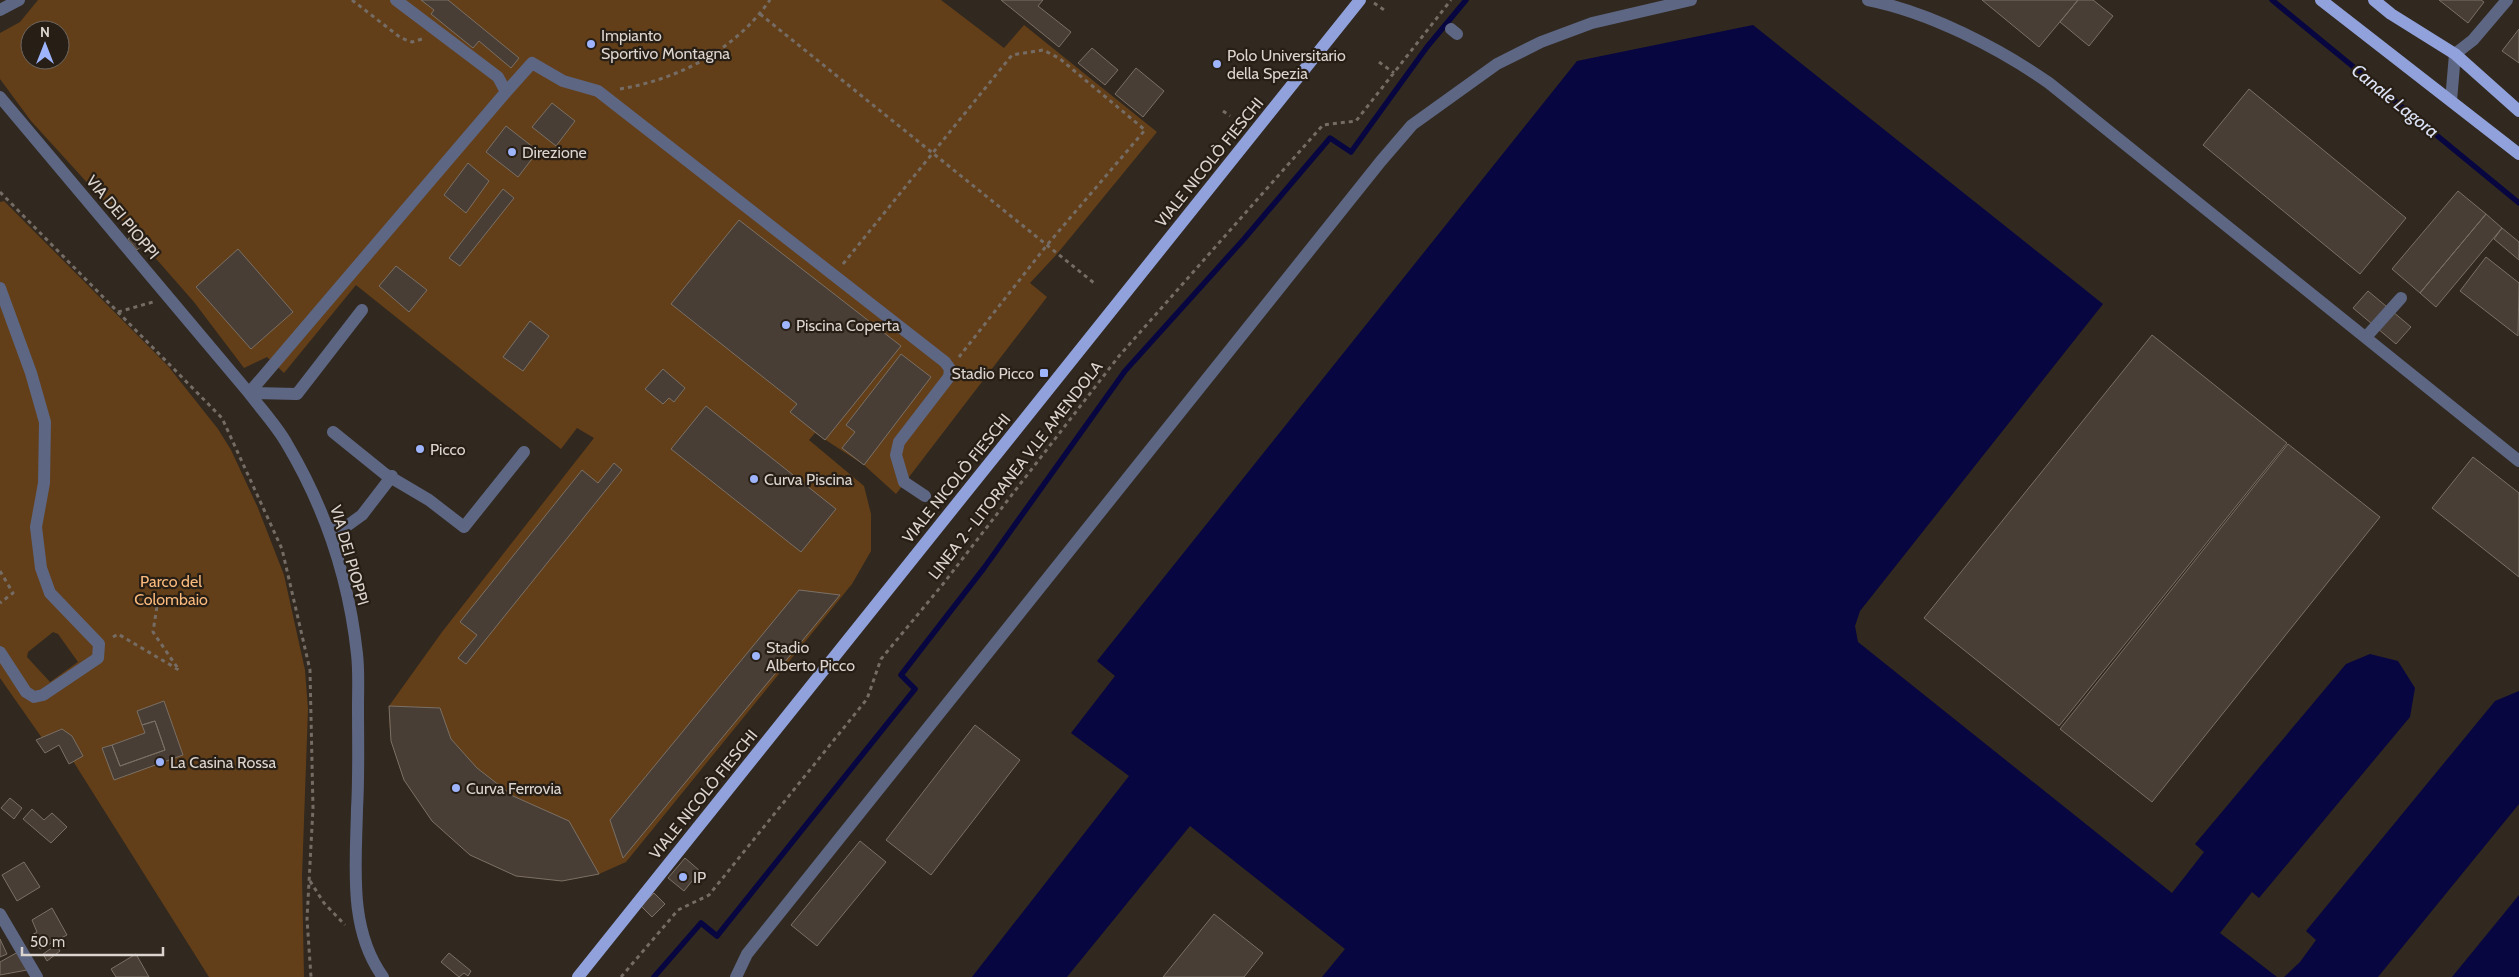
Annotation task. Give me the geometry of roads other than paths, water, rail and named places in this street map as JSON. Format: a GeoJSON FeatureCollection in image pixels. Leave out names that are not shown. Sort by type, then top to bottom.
{"type":"FeatureCollection","features":[{"type":"Feature","properties":{"kind":"main road","name":"VIALE NICOLÒ FIESCHI"},"geometry":{"type":"LineString","coordinates":[[578,977],[1360,0]]}},
{"type":"Feature","properties":{"kind":"main road"},"geometry":{"type":"LineString","coordinates":[[2321,0],[2519,154]]}},
{"type":"Feature","properties":{"kind":"main road"},"geometry":{"type":"LineString","coordinates":[[2374,0],[2390,14],[2455,54],[2519,110]]}},
{"type":"Feature","properties":{"kind":"street"},"geometry":{"type":"LineString","coordinates":[[0,10],[19,0]]}},
{"type":"Feature","properties":{"kind":"street"},"geometry":{"type":"LineString","coordinates":[[396,0],[498,77],[506,92]]}},
{"type":"Feature","properties":{"kind":"street"},"geometry":{"type":"LineString","coordinates":[[736,977],[747,954],[1381,161],[1412,125],[1498,64],[1541,42],[1592,23],[1691,0]]}},
{"type":"Feature","properties":{"kind":"street"},"geometry":{"type":"LineString","coordinates":[[1868,0],[1934,22],[1986,43],[2015,59],[2050,83],[2519,461]]}},
{"type":"Feature","properties":{"kind":"street"},"geometry":{"type":"LineString","coordinates":[[2451,101],[2455,54],[2473,40],[2507,0]]}},
{"type":"Feature","properties":{"kind":"street"},"geometry":{"type":"LineString","coordinates":[[249,393],[532,63],[563,81],[598,92],[939,357],[950,369],[945,384],[900,442],[896,455],[904,482],[924,496]]}},
{"type":"Feature","properties":{"kind":"street","name":"VIA DEI PIOPPI"},"geometry":{"type":"LineString","coordinates":[[0,97],[249,393],[286,442],[311,487],[329,528],[352,619],[358,655],[358,787],[355,870],[362,936],[374,964],[383,977]]}},
{"type":"Feature","properties":{"kind":"street"},"geometry":{"type":"LineString","coordinates":[[0,288],[31,373],[45,422],[44,483],[36,528],[41,568],[50,593],[99,644],[98,658],[43,695],[34,697],[26,692],[0,652]]}},
{"type":"Feature","properties":{"kind":"street"},"geometry":{"type":"LineString","coordinates":[[2366,337],[2401,298]]}},
{"type":"Feature","properties":{"kind":"street"},"geometry":{"type":"LineString","coordinates":[[249,393],[297,394],[362,310]]}},
{"type":"Feature","properties":{"kind":"street"},"geometry":{"type":"LineString","coordinates":[[333,432],[385,474],[392,476],[464,527],[524,452]]}},
{"type":"Feature","properties":{"kind":"street"},"geometry":{"type":"LineString","coordinates":[[329,528],[344,528],[362,515],[392,476]]}},
{"type":"Feature","properties":{"kind":"street"},"geometry":{"type":"LineString","coordinates":[[0,914],[37,977]]}},
{"type":"Feature","properties":{"kind":"waterway"},"geometry":{"type":"LineString","coordinates":[[654,977],[701,923],[717,936],[915,689],[901,675],[984,568],[1125,371],[1244,239],[1330,138],[1351,152],[1427,47],[1466,0]]}},
{"type":"Feature","properties":{"kind":"waterway","name":"Canale Lagora"},"geometry":{"type":"LineString","coordinates":[[2272,0],[2519,203]]}},
{"type":"Feature","properties":{"kind":"place","name":"Impianto Sportivo Montagna"},"geometry":{"type":"Point","coordinates":[591,44]}},
{"type":"Feature","properties":{"kind":"place","name":"Polo Universitario della Spezia"},"geometry":{"type":"Point","coordinates":[1217,64]}},
{"type":"Feature","properties":{"kind":"place","name":"Direzione"},"geometry":{"type":"Point","coordinates":[512,152]}},
{"type":"Feature","properties":{"kind":"place","name":"Piscina Coperta"},"geometry":{"type":"Point","coordinates":[786,325]}},
{"type":"Feature","properties":{"kind":"place","name":"Stadio Picco"},"geometry":{"type":"Point","coordinates":[1044,373]}},
{"type":"Feature","properties":{"kind":"place","name":"Picco"},"geometry":{"type":"Point","coordinates":[420,449]}},
{"type":"Feature","properties":{"kind":"place","name":"Curva Piscina"},"geometry":{"type":"Point","coordinates":[754,479]}},
{"type":"Feature","properties":{"kind":"place","name":"Stadio Alberto Picco"},"geometry":{"type":"Point","coordinates":[756,656]}},
{"type":"Feature","properties":{"kind":"place","name":"La Casina Rossa"},"geometry":{"type":"Point","coordinates":[160,762]}},
{"type":"Feature","properties":{"kind":"place","name":"Curva Ferrovia"},"geometry":{"type":"Point","coordinates":[456,788]}},
{"type":"Feature","properties":{"kind":"place","name":"IP"},"geometry":{"type":"Point","coordinates":[683,877]}},
{"type":"Feature","properties":{"kind":"park label","name":"Parco del Colombaio"},"geometry":{"type":"Point","coordinates":[171,590]}}]}
